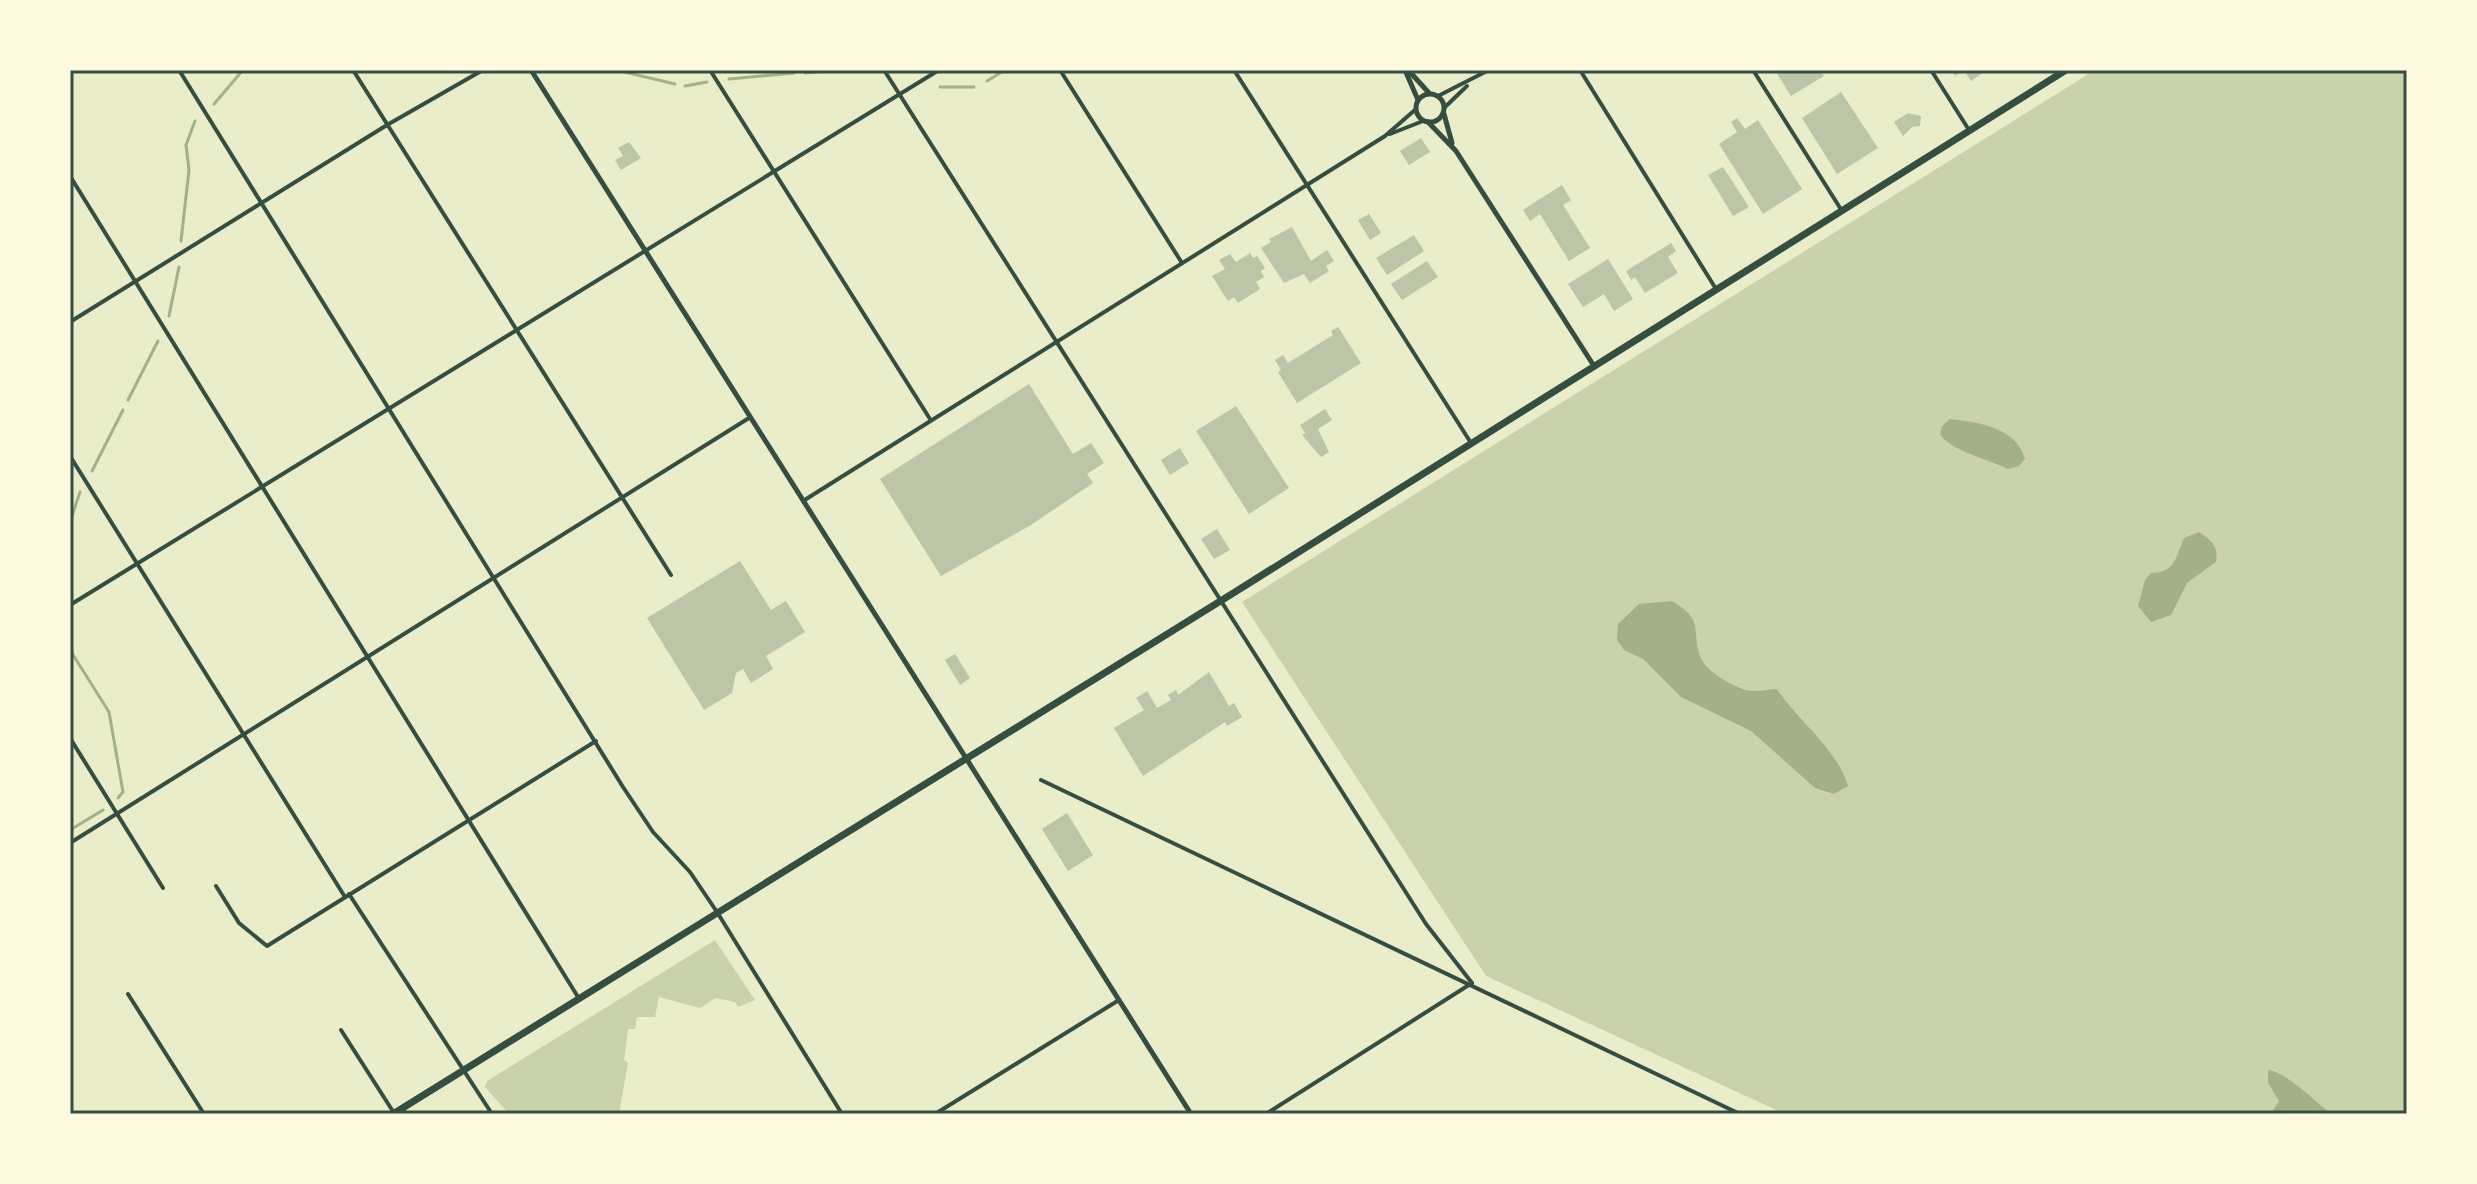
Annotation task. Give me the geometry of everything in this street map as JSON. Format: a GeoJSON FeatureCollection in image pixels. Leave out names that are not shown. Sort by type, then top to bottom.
{"type":"FeatureCollection","features":[{"type":"Feature","properties":{"kind":"highway"},"geometry":{"type":"LineString","coordinates":[[393,1114],[1220,601],[2066,70]]}},
{"type":"Feature","properties":{"kind":"street"},"geometry":{"type":"LineString","coordinates":[[179,70],[653,832],[690,872],[717,912],[842,1114]]}},
{"type":"Feature","properties":{"kind":"street"},"geometry":{"type":"LineString","coordinates":[[353,70],[671,575]]}},
{"type":"Feature","properties":{"kind":"street"},"geometry":{"type":"LineString","coordinates":[[70,322],[387,125],[483,70]]}},
{"type":"Feature","properties":{"kind":"street"},"geometry":{"type":"LineString","coordinates":[[531,70],[1191,1114]]}},
{"type":"Feature","properties":{"kind":"street"},"geometry":{"type":"LineString","coordinates":[[710,70],[930,419]]}},
{"type":"Feature","properties":{"kind":"street"},"geometry":{"type":"LineString","coordinates":[[884,70],[1426,924],[1472,983]]}},
{"type":"Feature","properties":{"kind":"street"},"geometry":{"type":"LineString","coordinates":[[70,605],[939,70]]}},
{"type":"Feature","properties":{"kind":"street"},"geometry":{"type":"LineString","coordinates":[[1060,70],[1182,263]]}},
{"type":"Feature","properties":{"kind":"street"},"geometry":{"type":"LineString","coordinates":[[1234,70],[1472,443]]}},
{"type":"Feature","properties":{"kind":"street"},"geometry":{"type":"LineString","coordinates":[[1406,70],[1430,94],[1438,96],[1471,82],[1489,70]]}},
{"type":"Feature","properties":{"kind":"street"},"geometry":{"type":"LineString","coordinates":[[803,501],[1385,136],[1416,109],[1418,100],[1406,70]]}},
{"type":"Feature","properties":{"kind":"street"},"geometry":{"type":"LineString","coordinates":[[1580,70],[1716,289]]}},
{"type":"Feature","properties":{"kind":"street"},"geometry":{"type":"LineString","coordinates":[[1753,70],[1842,211]]}},
{"type":"Feature","properties":{"kind":"street"},"geometry":{"type":"LineString","coordinates":[[1931,70],[1969,130]]}},
{"type":"Feature","properties":{"kind":"street"},"geometry":{"type":"LineString","coordinates":[[1385,136],[1438,120],[1471,82]]}},
{"type":"Feature","properties":{"kind":"street"},"geometry":{"type":"LineString","coordinates":[[1418,100],[1430,94]]}},
{"type":"Feature","properties":{"kind":"street"},"geometry":{"type":"LineString","coordinates":[[1438,96],[1456,151]]}},
{"type":"Feature","properties":{"kind":"street"},"geometry":{"type":"LineString","coordinates":[[1416,109],[1456,151],[1594,366]]}},
{"type":"Feature","properties":{"kind":"street"},"geometry":{"type":"LineString","coordinates":[[70,176],[579,998]]}},
{"type":"Feature","properties":{"kind":"street"},"geometry":{"type":"LineString","coordinates":[[70,843],[749,418]]}},
{"type":"Feature","properties":{"kind":"street"},"geometry":{"type":"LineString","coordinates":[[70,456],[347,896],[492,1114]]}},
{"type":"Feature","properties":{"kind":"street"},"geometry":{"type":"LineString","coordinates":[[70,738],[163,888]]}},
{"type":"Feature","properties":{"kind":"street"},"geometry":{"type":"LineString","coordinates":[[216,886],[239,923],[267,946],[337,906],[347,896],[596,741]]}},
{"type":"Feature","properties":{"kind":"street"},"geometry":{"type":"LineString","coordinates":[[1041,780],[1472,983],[1740,1114]]}},
{"type":"Feature","properties":{"kind":"street"},"geometry":{"type":"LineString","coordinates":[[1266,1114],[1472,983]]}},
{"type":"Feature","properties":{"kind":"street"},"geometry":{"type":"LineString","coordinates":[[128,994],[204,1114]]}},
{"type":"Feature","properties":{"kind":"street"},"geometry":{"type":"LineString","coordinates":[[935,1114],[1119,1000]]}},
{"type":"Feature","properties":{"kind":"street"},"geometry":{"type":"LineString","coordinates":[[341,1030],[393,1114]]}},
{"type":"Feature","properties":{"kind":"shaded area"},"geometry":{"type":"Polygon","coordinates":[[[2095,70],[2407,70],[2407,1114],[1785,1114],[1486,976],[1242,602],[2095,70]]]}},
{"type":"Feature","properties":{"kind":"shaded area"},"geometry":{"type":"Polygon","coordinates":[[[1950,419],[1995,428],[2014,440],[2025,459],[2019,466],[2008,469],[1961,450],[1940,434],[1942,426],[1950,419]]]}},
{"type":"Feature","properties":{"kind":"shaded area"},"geometry":{"type":"Polygon","coordinates":[[[2199,532],[2213,544],[2216,562],[2187,583],[2171,615],[2151,622],[2138,606],[2145,580],[2151,573],[2170,567],[2184,538],[2199,532]]]}},
{"type":"Feature","properties":{"kind":"shaded area"},"geometry":{"type":"Polygon","coordinates":[[[1672,601],[1694,621],[1698,649],[1704,663],[1727,682],[1746,690],[1777,689],[1836,760],[1848,786],[1834,794],[1815,788],[1751,731],[1681,697],[1643,659],[1624,650],[1617,640],[1618,624],[1639,604],[1672,601]]]}},
{"type":"Feature","properties":{"kind":"shaded area"},"geometry":{"type":"Polygon","coordinates":[[[715,940],[755,1000],[738,1007],[735,1002],[716,998],[700,1008],[659,997],[655,1017],[637,1017],[635,1029],[628,1029],[624,1060],[628,1063],[619,1114],[509,1114],[485,1087],[487,1081],[715,940]]]}},
{"type":"Feature","properties":{"kind":"shaded area"},"geometry":{"type":"Polygon","coordinates":[[[2268,1070],[2292,1082],[2332,1114],[2271,1114],[2279,1101],[2268,1083],[2268,1070]]]}},
{"type":"Feature","properties":{"kind":"building"},"geometry":{"type":"Polygon","coordinates":[[[1820,70],[1824,76],[1791,96],[1776,72],[1820,70]]]}},
{"type":"Feature","properties":{"kind":"building"},"geometry":{"type":"Polygon","coordinates":[[[1964,70],[1987,70],[1971,81],[1964,70]]]}},
{"type":"Feature","properties":{"kind":"building"},"geometry":{"type":"Polygon","coordinates":[[[1841,92],[1878,148],[1837,174],[1802,118],[1841,92]]]}},
{"type":"Feature","properties":{"kind":"building"},"geometry":{"type":"Polygon","coordinates":[[[1908,113],[1921,116],[1920,126],[1912,127],[1903,136],[1894,122],[1908,113]]]}},
{"type":"Feature","properties":{"kind":"building"},"geometry":{"type":"Polygon","coordinates":[[[1737,118],[1745,129],[1758,120],[1802,189],[1763,214],[1719,144],[1737,132],[1731,122],[1737,118]]]}},
{"type":"Feature","properties":{"kind":"building"},"geometry":{"type":"Polygon","coordinates":[[[1421,138],[1430,152],[1409,165],[1400,151],[1421,138]]]}},
{"type":"Feature","properties":{"kind":"building"},"geometry":{"type":"Polygon","coordinates":[[[629,142],[641,158],[621,170],[615,160],[623,156],[618,148],[629,142]]]}},
{"type":"Feature","properties":{"kind":"building"},"geometry":{"type":"Polygon","coordinates":[[[1723,167],[1749,207],[1733,216],[1708,175],[1723,167]]]}},
{"type":"Feature","properties":{"kind":"building"},"geometry":{"type":"Polygon","coordinates":[[[1562,185],[1571,200],[1563,205],[1590,248],[1569,261],[1540,214],[1530,221],[1523,210],[1562,185]]]}},
{"type":"Feature","properties":{"kind":"building"},"geometry":{"type":"Polygon","coordinates":[[[1369,214],[1381,233],[1370,240],[1358,220],[1369,214]]]}},
{"type":"Feature","properties":{"kind":"building"},"geometry":{"type":"Polygon","coordinates":[[[1292,227],[1311,261],[1327,250],[1334,261],[1326,266],[1329,271],[1310,283],[1304,274],[1284,283],[1261,248],[1271,242],[1269,239],[1292,227]]]}},
{"type":"Feature","properties":{"kind":"building"},"geometry":{"type":"Polygon","coordinates":[[[1414,235],[1424,251],[1387,275],[1376,258],[1414,235]]]}},
{"type":"Feature","properties":{"kind":"building"},"geometry":{"type":"Polygon","coordinates":[[[1671,243],[1676,251],[1668,257],[1678,273],[1645,293],[1635,277],[1631,280],[1626,271],[1671,243]]]}},
{"type":"Feature","properties":{"kind":"building"},"geometry":{"type":"Polygon","coordinates":[[[1250,253],[1253,258],[1257,256],[1265,268],[1261,271],[1264,277],[1256,282],[1260,289],[1238,303],[1234,297],[1228,301],[1212,276],[1225,269],[1219,260],[1230,254],[1236,262],[1250,253]]]}},
{"type":"Feature","properties":{"kind":"building"},"geometry":{"type":"Polygon","coordinates":[[[1608,259],[1633,299],[1614,311],[1604,294],[1583,307],[1568,284],[1608,259]]]}},
{"type":"Feature","properties":{"kind":"building"},"geometry":{"type":"Polygon","coordinates":[[[1427,261],[1438,277],[1402,300],[1391,284],[1427,261]]]}},
{"type":"Feature","properties":{"kind":"building"},"geometry":{"type":"Polygon","coordinates":[[[1338,327],[1361,363],[1297,403],[1278,372],[1281,370],[1275,360],[1283,355],[1288,363],[1333,335],[1331,331],[1338,327]]]}},
{"type":"Feature","properties":{"kind":"building"},"geometry":{"type":"Polygon","coordinates":[[[1029,384],[1073,454],[1091,443],[1104,463],[1087,474],[1093,483],[1031,525],[941,576],[880,479],[1029,384]]]}},
{"type":"Feature","properties":{"kind":"building"},"geometry":{"type":"Polygon","coordinates":[[[1236,406],[1289,488],[1249,514],[1196,431],[1236,406]]]}},
{"type":"Feature","properties":{"kind":"building"},"geometry":{"type":"Polygon","coordinates":[[[1325,409],[1332,420],[1318,429],[1329,452],[1321,457],[1302,435],[1305,433],[1300,425],[1325,409]]]}},
{"type":"Feature","properties":{"kind":"building"},"geometry":{"type":"Polygon","coordinates":[[[1180,448],[1189,463],[1170,475],[1161,460],[1180,448]]]}},
{"type":"Feature","properties":{"kind":"building"},"geometry":{"type":"Polygon","coordinates":[[[1217,529],[1230,550],[1214,559],[1201,539],[1217,529]]]}},
{"type":"Feature","properties":{"kind":"building"},"geometry":{"type":"Polygon","coordinates":[[[740,561],[771,610],[786,601],[805,632],[766,656],[773,669],[751,683],[743,669],[736,673],[732,693],[704,710],[647,618],[740,561]]]}},
{"type":"Feature","properties":{"kind":"building"},"geometry":{"type":"Polygon","coordinates":[[[955,654],[970,678],[960,685],[945,660],[955,654]]]}},
{"type":"Feature","properties":{"kind":"building"},"geometry":{"type":"Polygon","coordinates":[[[1209,672],[1229,706],[1234,703],[1242,717],[1227,726],[1225,722],[1143,776],[1114,728],[1144,710],[1136,698],[1147,691],[1157,708],[1171,700],[1168,695],[1176,690],[1178,695],[1209,672]]]}},
{"type":"Feature","properties":{"kind":"building"},"geometry":{"type":"Polygon","coordinates":[[[1067,813],[1093,855],[1068,871],[1042,829],[1067,813]]]}},
{"type":"Feature","properties":{"kind":"waterway"},"geometry":{"type":"LineString","coordinates":[[214,104],[243,70]]}},
{"type":"Feature","properties":{"kind":"waterway"},"geometry":{"type":"LineString","coordinates":[[616,70],[675,84]]}},
{"type":"Feature","properties":{"kind":"waterway"},"geometry":{"type":"LineString","coordinates":[[805,73],[837,70]]}},
{"type":"Feature","properties":{"kind":"waterway"},"geometry":{"type":"LineString","coordinates":[[987,81],[1005,70]]}},
{"type":"Feature","properties":{"kind":"waterway"},"geometry":{"type":"LineString","coordinates":[[729,79],[794,73]]}},
{"type":"Feature","properties":{"kind":"waterway"},"geometry":{"type":"LineString","coordinates":[[685,86],[707,82]]}},
{"type":"Feature","properties":{"kind":"waterway"},"geometry":{"type":"LineString","coordinates":[[940,87],[974,87]]}},
{"type":"Feature","properties":{"kind":"waterway"},"geometry":{"type":"LineString","coordinates":[[181,241],[189,170],[186,145],[195,121]]}},
{"type":"Feature","properties":{"kind":"waterway"},"geometry":{"type":"LineString","coordinates":[[169,316],[179,267]]}},
{"type":"Feature","properties":{"kind":"waterway"},"geometry":{"type":"LineString","coordinates":[[128,400],[158,341]]}},
{"type":"Feature","properties":{"kind":"waterway"},"geometry":{"type":"LineString","coordinates":[[92,471],[123,410]]}},
{"type":"Feature","properties":{"kind":"waterway"},"geometry":{"type":"LineString","coordinates":[[70,541],[71,519],[80,492]]}},
{"type":"Feature","properties":{"kind":"waterway"},"geometry":{"type":"LineString","coordinates":[[70,650],[109,712],[123,792],[118,798]]}},
{"type":"Feature","properties":{"kind":"waterway"},"geometry":{"type":"LineString","coordinates":[[70,830],[103,810]]}}]}
